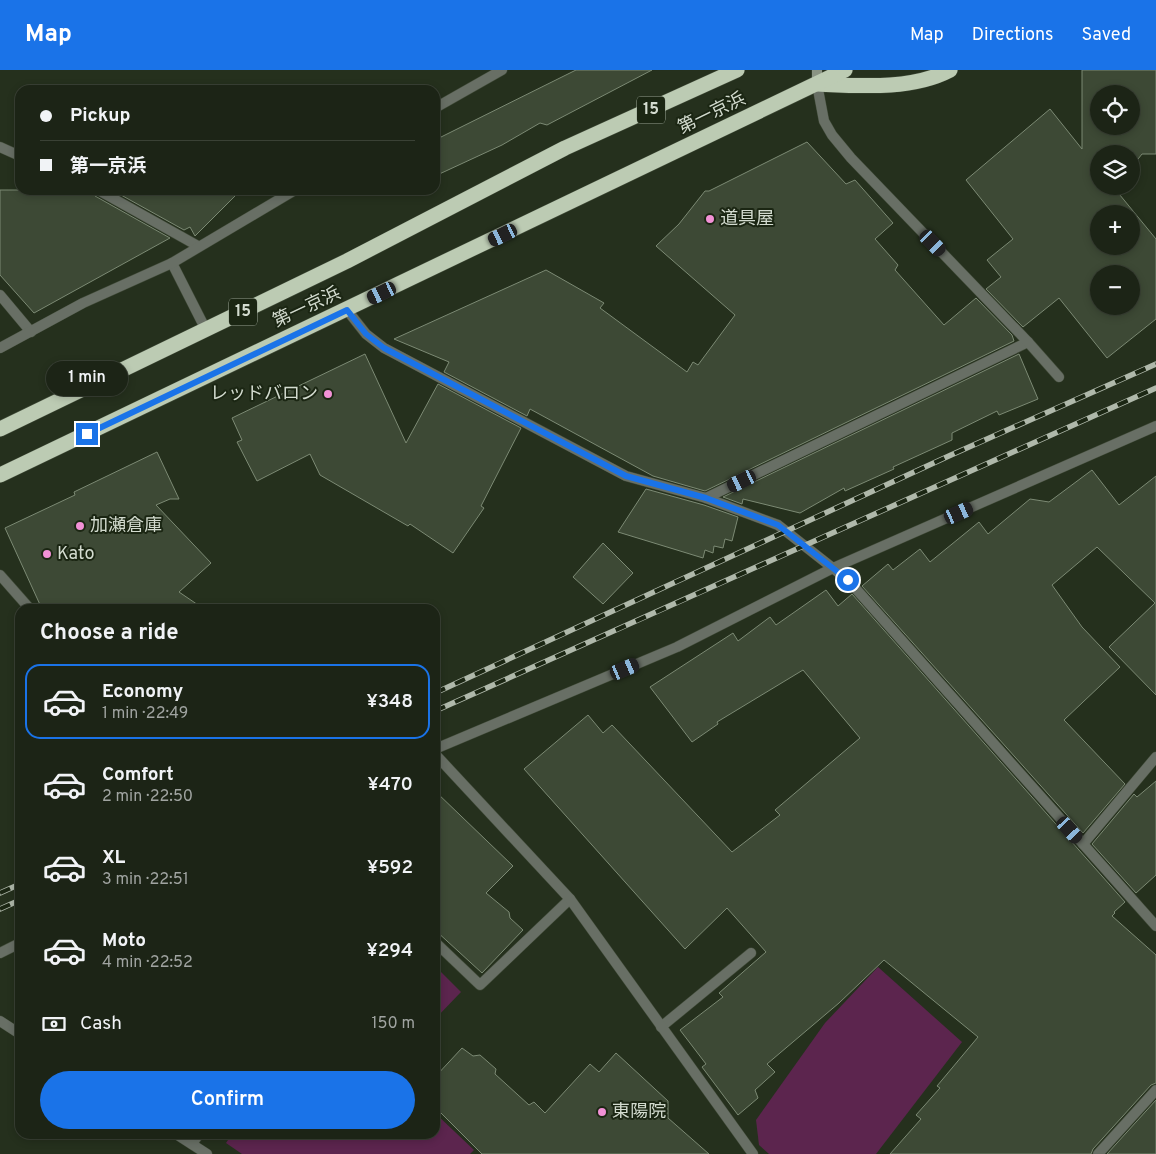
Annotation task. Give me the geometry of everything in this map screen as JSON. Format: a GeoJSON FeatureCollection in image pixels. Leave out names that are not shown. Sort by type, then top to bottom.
{"type":"FeatureCollection","features":[{"type":"Feature","properties":{"kind":"highway","name":"第一京浜"},"geometry":{"type":"LineString","coordinates":[[0,429],[364,252],[565,148],[737,70]]}},
{"type":"Feature","properties":{"kind":"highway","name":"第一京浜"},"geometry":{"type":"LineString","coordinates":[[0,475],[347,310],[817,77],[845,70]]}},
{"type":"Feature","properties":{"kind":"highway"},"geometry":{"type":"LineString","coordinates":[[817,77],[876,86],[935,78],[950,70]]}},
{"type":"Feature","properties":{"kind":"street"},"geometry":{"type":"LineString","coordinates":[[440,105],[485,74],[502,70]]}},
{"type":"Feature","properties":{"kind":"street"},"geometry":{"type":"LineString","coordinates":[[817,77],[824,121],[832,136],[1059,377]]}},
{"type":"Feature","properties":{"kind":"street"},"geometry":{"type":"LineString","coordinates":[[0,148],[15,154]]}},
{"type":"Feature","properties":{"kind":"street"},"geometry":{"type":"LineString","coordinates":[[107,195],[198,246]]}},
{"type":"Feature","properties":{"kind":"street"},"geometry":{"type":"LineString","coordinates":[[0,348],[84,303],[172,263],[286,195]]}},
{"type":"Feature","properties":{"kind":"street"},"geometry":{"type":"LineString","coordinates":[[172,263],[206,330]]}},
{"type":"Feature","properties":{"kind":"street"},"geometry":{"type":"LineString","coordinates":[[0,295],[30,332]]}},
{"type":"Feature","properties":{"kind":"street"},"geometry":{"type":"LineString","coordinates":[[347,310],[366,334],[384,348],[626,476],[706,498],[778,525],[848,580],[1156,926]]}},
{"type":"Feature","properties":{"kind":"street"},"geometry":{"type":"LineString","coordinates":[[706,498],[1028,342]]}},
{"type":"Feature","properties":{"kind":"street"},"geometry":{"type":"LineString","coordinates":[[440,747],[677,648],[833,568],[1156,426]]}},
{"type":"Feature","properties":{"kind":"street"},"geometry":{"type":"LineString","coordinates":[[0,575],[26,604]]}},
{"type":"Feature","properties":{"kind":"street"},"geometry":{"type":"LineString","coordinates":[[1083,844],[1156,757]]}},
{"type":"Feature","properties":{"kind":"street"},"geometry":{"type":"LineString","coordinates":[[440,759],[570,899],[753,1154]]}},
{"type":"Feature","properties":{"kind":"street"},"geometry":{"type":"LineString","coordinates":[[440,947],[480,985],[570,899]]}},
{"type":"Feature","properties":{"kind":"street"},"geometry":{"type":"LineString","coordinates":[[0,953],[15,946]]}},
{"type":"Feature","properties":{"kind":"street"},"geometry":{"type":"LineString","coordinates":[[661,1027],[751,953]]}},
{"type":"Feature","properties":{"kind":"street"},"geometry":{"type":"LineString","coordinates":[[0,1021],[15,1031]]}},
{"type":"Feature","properties":{"kind":"street"},"geometry":{"type":"LineString","coordinates":[[1098,1154],[1156,1090]]}},
{"type":"Feature","properties":{"kind":"street"},"geometry":{"type":"LineString","coordinates":[[184,1139],[207,1154]]}},
{"type":"Feature","properties":{"kind":"street"},"geometry":{"type":"LineString","coordinates":[[192,1144],[196,1139]]}},
{"type":"Feature","properties":{"kind":"shaded area"},"geometry":{"type":"Polygon","coordinates":[[[878,967],[962,1042],[876,1154],[769,1154],[759,1145],[756,1120],[825,1023],[878,967]]]}},
{"type":"Feature","properties":{"kind":"shaded area"},"geometry":{"type":"Polygon","coordinates":[[[440,971],[461,992],[440,1014],[440,971]]]}},
{"type":"Feature","properties":{"kind":"shaded area"},"geometry":{"type":"Polygon","coordinates":[[[440,1118],[474,1150],[470,1154],[242,1154],[226,1143],[229,1139],[440,1139],[440,1118]]]}},
{"type":"Feature","properties":{"kind":"building"},"geometry":{"type":"Polygon","coordinates":[[[576,70],[652,70],[547,125],[540,123],[502,145],[440,174],[440,138],[576,70]]]}},
{"type":"Feature","properties":{"kind":"building"},"geometry":{"type":"Polygon","coordinates":[[[1082,70],[1156,70],[1156,154],[1142,154],[1140,157],[1140,145],[1090,145],[1090,195],[1120,195],[1128,205],[1090,205],[1090,255],[1140,255],[1140,219],[1156,239],[1156,319],[1107,358],[1059,298],[1023,327],[986,289],[1001,277],[987,260],[1013,239],[966,180],[1050,109],[1082,149],[1082,70]]]}},
{"type":"Feature","properties":{"kind":"building"},"geometry":{"type":"Polygon","coordinates":[[[807,142],[846,184],[855,180],[893,223],[875,239],[898,265],[895,270],[944,325],[976,298],[1012,335],[1014,341],[705,491],[653,476],[530,409],[527,416],[444,372],[449,362],[394,339],[546,270],[604,303],[600,308],[687,372],[693,362],[698,365],[735,315],[656,246],[679,224],[705,191],[709,191],[807,142]]]}},
{"type":"Feature","properties":{"kind":"building"},"geometry":{"type":"Polygon","coordinates":[[[0,190],[15,190],[15,195],[94,195],[170,238],[34,313],[0,275],[0,190]]]}},
{"type":"Feature","properties":{"kind":"building"},"geometry":{"type":"Polygon","coordinates":[[[121,195],[236,195],[195,236],[190,227],[184,230],[121,195]]]}},
{"type":"Feature","properties":{"kind":"building"},"geometry":{"type":"Polygon","coordinates":[[[365,354],[406,443],[438,384],[521,428],[481,506],[484,508],[453,553],[410,524],[408,526],[320,475],[310,454],[257,481],[237,442],[242,440],[232,418],[365,354]]]}},
{"type":"Feature","properties":{"kind":"building"},"geometry":{"type":"Polygon","coordinates":[[[1019,354],[1038,399],[999,415],[997,411],[952,433],[952,440],[893,467],[894,469],[845,491],[844,488],[800,513],[743,499],[742,504],[723,497],[1019,354]]]}},
{"type":"Feature","properties":{"kind":"building"},"geometry":{"type":"Polygon","coordinates":[[[157,452],[179,499],[170,499],[156,505],[211,563],[179,592],[197,604],[40,604],[5,528],[75,495],[74,492],[157,452]]]}},
{"type":"Feature","properties":{"kind":"building"},"geometry":{"type":"Polygon","coordinates":[[[1092,470],[1119,505],[1156,476],[1156,695],[1109,647],[1155,603],[1097,547],[1052,585],[1082,627],[1120,667],[1064,720],[1125,784],[1083,833],[862,586],[888,564],[893,570],[920,549],[930,562],[979,522],[988,534],[1030,499],[1049,502],[1092,470]]]}},
{"type":"Feature","properties":{"kind":"building"},"geometry":{"type":"Polygon","coordinates":[[[646,489],[704,505],[738,517],[732,541],[725,539],[723,548],[714,546],[713,553],[705,550],[703,558],[618,532],[646,489]]]}},
{"type":"Feature","properties":{"kind":"building"},"geometry":{"type":"Polygon","coordinates":[[[603,543],[633,573],[603,604],[573,577],[603,543]]]}},
{"type":"Feature","properties":{"kind":"building"},"geometry":{"type":"Polygon","coordinates":[[[826,590],[838,606],[852,594],[1125,902],[1112,916],[1156,955],[1156,1083],[1151,1085],[1093,1149],[1091,1154],[890,1154],[921,1119],[916,1115],[940,1088],[937,1086],[978,1037],[884,960],[839,1003],[767,1064],[775,1072],[755,1090],[758,1098],[738,1115],[702,1067],[706,1064],[680,1030],[723,997],[719,993],[766,952],[727,908],[685,949],[524,769],[588,715],[603,733],[612,725],[732,852],[780,815],[775,810],[860,738],[803,670],[717,722],[718,724],[692,742],[650,687],[733,633],[738,641],[770,617],[776,625],[826,590]]]}},
{"type":"Feature","properties":{"kind":"building"},"geometry":{"type":"Polygon","coordinates":[[[1156,781],[1156,875],[1136,893],[1092,844],[1134,794],[1137,797],[1156,781]]]}},
{"type":"Feature","properties":{"kind":"building"},"geometry":{"type":"Polygon","coordinates":[[[440,796],[513,866],[486,893],[509,912],[510,918],[523,930],[482,973],[440,935],[440,796]]]}},
{"type":"Feature","properties":{"kind":"building"},"geometry":{"type":"Polygon","coordinates":[[[462,1048],[473,1056],[480,1055],[496,1069],[495,1074],[529,1105],[534,1102],[545,1113],[590,1064],[599,1072],[616,1053],[668,1101],[668,1118],[709,1154],[482,1154],[440,1112],[440,1072],[462,1048]]]}},
{"type":"Feature","properties":{"kind":"building"},"geometry":{"type":"Polygon","coordinates":[[[1156,1100],[1156,1154],[1107,1154],[1156,1100]]]}},
{"type":"Feature","properties":{"kind":"railway"},"geometry":{"type":"LineString","coordinates":[[440,691],[951,455],[1156,364]]}},
{"type":"Feature","properties":{"kind":"railway"},"geometry":{"type":"LineString","coordinates":[[440,709],[1156,388]]}},
{"type":"Feature","properties":{"kind":"railway"},"geometry":{"type":"LineString","coordinates":[[0,893],[15,886]]}},
{"type":"Feature","properties":{"kind":"railway"},"geometry":{"type":"LineString","coordinates":[[0,909],[15,902]]}},
{"type":"Feature","properties":{"kind":"place","name":"道具屋"},"geometry":{"type":"Point","coordinates":[710,219]}},
{"type":"Feature","properties":{"kind":"place","name":"レッドバロン"},"geometry":{"type":"Point","coordinates":[328,394]}},
{"type":"Feature","properties":{"kind":"place","name":"加瀬倉庫"},"geometry":{"type":"Point","coordinates":[80,526]}},
{"type":"Feature","properties":{"kind":"place","name":"Kato"},"geometry":{"type":"Point","coordinates":[47,554]}},
{"type":"Feature","properties":{"kind":"place","name":"東陽院"},"geometry":{"type":"Point","coordinates":[602,1112]}},
{"type":"Feature","properties":{"kind":"route"},"geometry":{"type":"LineString","coordinates":[[87,434],[347,310],[366,334],[384,348],[626,476],[706,498],[778,525],[848,580]]}}]}
